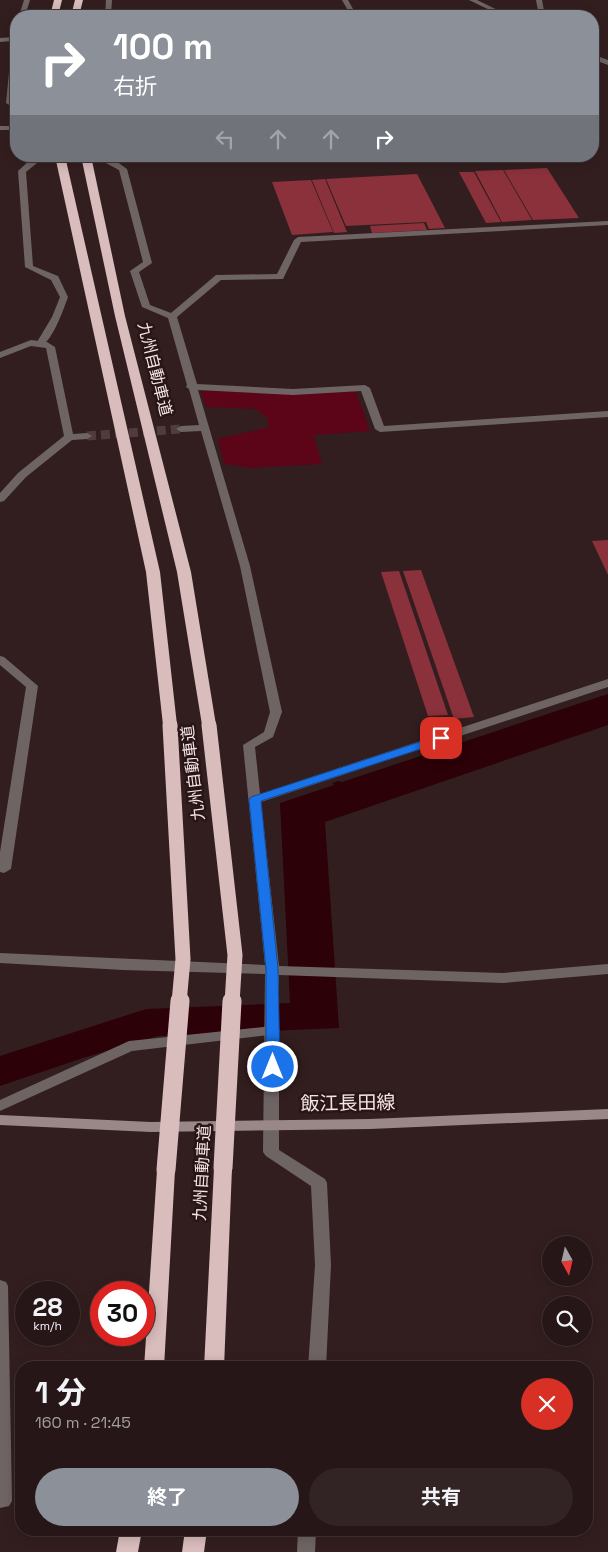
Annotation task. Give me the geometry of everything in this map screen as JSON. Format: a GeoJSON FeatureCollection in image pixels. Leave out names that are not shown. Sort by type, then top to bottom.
{"type":"FeatureCollection","features":[{"type":"Feature","properties":{"kind":"highway","name":"九州自動車道"},"geometry":{"type":"LineString","coordinates":[[60,162],[153,572],[170,725],[183,959],[166,1170],[154,1361]]}},
{"type":"Feature","properties":{"kind":"highway","name":"九州自動車道"},"geometry":{"type":"LineString","coordinates":[[87,162],[107,262],[184,572],[209,725],[235,955],[214,1361]]}},
{"type":"Feature","properties":{"kind":"highway"},"geometry":{"type":"LineString","coordinates":[[127,1552],[130,1536]]}},
{"type":"Feature","properties":{"kind":"highway"},"geometry":{"type":"LineString","coordinates":[[193,1552],[195,1536]]}},
{"type":"Feature","properties":{"kind":"main road","name":"飯江長田線"},"geometry":{"type":"LineString","coordinates":[[0,1120],[151,1127],[370,1124],[608,1114]]}},
{"type":"Feature","properties":{"kind":"street"},"geometry":{"type":"LineString","coordinates":[[472,0],[494,10]]}},
{"type":"Feature","properties":{"kind":"street"},"geometry":{"type":"LineString","coordinates":[[33,162],[22,170],[29,267],[55,278],[64,296],[56,317],[42,342]]}},
{"type":"Feature","properties":{"kind":"street"},"geometry":{"type":"LineString","coordinates":[[109,162],[123,169],[148,263],[134,271],[146,307],[172,316]]}},
{"type":"Feature","properties":{"kind":"street"},"geometry":{"type":"LineString","coordinates":[[172,316],[219,277],[280,277],[298,240],[608,223]]}},
{"type":"Feature","properties":{"kind":"street"},"geometry":{"type":"LineString","coordinates":[[172,316],[191,387],[245,566],[276,712],[269,734],[249,745],[278,969],[272,1002],[271,1152],[319,1183],[323,1265],[316,1361]]}},
{"type":"Feature","properties":{"kind":"street"},"geometry":{"type":"LineString","coordinates":[[0,356],[30,342],[42,342],[50,347],[69,437]]}},
{"type":"Feature","properties":{"kind":"street"},"geometry":{"type":"LineString","coordinates":[[191,387],[293,392],[365,388],[380,429],[608,414]]}},
{"type":"Feature","properties":{"kind":"street"},"geometry":{"type":"LineString","coordinates":[[181,430],[204,428]]}},
{"type":"Feature","properties":{"kind":"street"},"geometry":{"type":"LineString","coordinates":[[0,499],[22,475],[69,437],[87,436]]}},
{"type":"Feature","properties":{"kind":"street"},"geometry":{"type":"LineString","coordinates":[[0,659],[32,686],[4,869]]}},
{"type":"Feature","properties":{"kind":"street"},"geometry":{"type":"LineString","coordinates":[[255,800],[608,683]]}},
{"type":"Feature","properties":{"kind":"street"},"geometry":{"type":"LineString","coordinates":[[0,958],[123,965],[503,978],[608,969]]}},
{"type":"Feature","properties":{"kind":"street"},"geometry":{"type":"LineString","coordinates":[[0,1106],[129,1046],[273,1034]]}},
{"type":"Feature","properties":{"kind":"street"},"geometry":{"type":"LineString","coordinates":[[0,1286],[3,1501]]}},
{"type":"Feature","properties":{"kind":"street"},"geometry":{"type":"LineString","coordinates":[[306,1552],[307,1536]]}},
{"type":"Feature","properties":{"kind":"shaded area"},"geometry":{"type":"Polygon","coordinates":[[[209,390],[356,391],[370,431],[314,435],[322,464],[251,468],[224,464],[218,439],[269,427],[267,418],[255,409],[206,407],[201,392],[209,390]]]}},
{"type":"Feature","properties":{"kind":"shaded area"},"geometry":{"type":"Polygon","coordinates":[[[608,694],[608,725],[325,822],[339,1028],[158,1036],[83,1058],[0,1086],[0,1056],[146,1009],[290,1003],[280,803],[334,785],[332,783],[338,781],[342,782],[608,694]]]}},
{"type":"Feature","properties":{"kind":"building"},"geometry":{"type":"Polygon","coordinates":[[[547,168],[579,218],[533,220],[504,170],[547,168]]]}},
{"type":"Feature","properties":{"kind":"building"},"geometry":{"type":"Polygon","coordinates":[[[503,170],[532,220],[502,222],[475,171],[503,170]]]}},
{"type":"Feature","properties":{"kind":"building"},"geometry":{"type":"Polygon","coordinates":[[[459,172],[474,172],[501,222],[486,223],[459,172]]]}},
{"type":"Feature","properties":{"kind":"building"},"geometry":{"type":"Polygon","coordinates":[[[417,174],[445,228],[429,229],[426,222],[346,226],[326,179],[417,174]]]}},
{"type":"Feature","properties":{"kind":"building"},"geometry":{"type":"Polygon","coordinates":[[[325,179],[347,232],[334,233],[312,180],[325,179]]]}},
{"type":"Feature","properties":{"kind":"building"},"geometry":{"type":"Polygon","coordinates":[[[311,180],[333,232],[292,235],[272,182],[311,180]]]}},
{"type":"Feature","properties":{"kind":"building"},"geometry":{"type":"Polygon","coordinates":[[[424,223],[427,230],[372,233],[370,226],[424,223]]]}},
{"type":"Feature","properties":{"kind":"building"},"geometry":{"type":"Polygon","coordinates":[[[608,540],[608,575],[592,541],[608,540]]]}},
{"type":"Feature","properties":{"kind":"building"},"geometry":{"type":"Polygon","coordinates":[[[421,570],[474,717],[454,719],[403,571],[421,570]]]}},
{"type":"Feature","properties":{"kind":"building"},"geometry":{"type":"Polygon","coordinates":[[[399,571],[448,715],[428,716],[381,572],[399,571]]]}},
{"type":"Feature","properties":{"kind":"tunnel"},"geometry":{"type":"LineString","coordinates":[[87,436],[181,429]]}},
{"type":"Feature","properties":{"kind":"route"},"geometry":{"type":"LineString","coordinates":[[273,1067],[272,969],[255,800],[441,738]]}}]}
